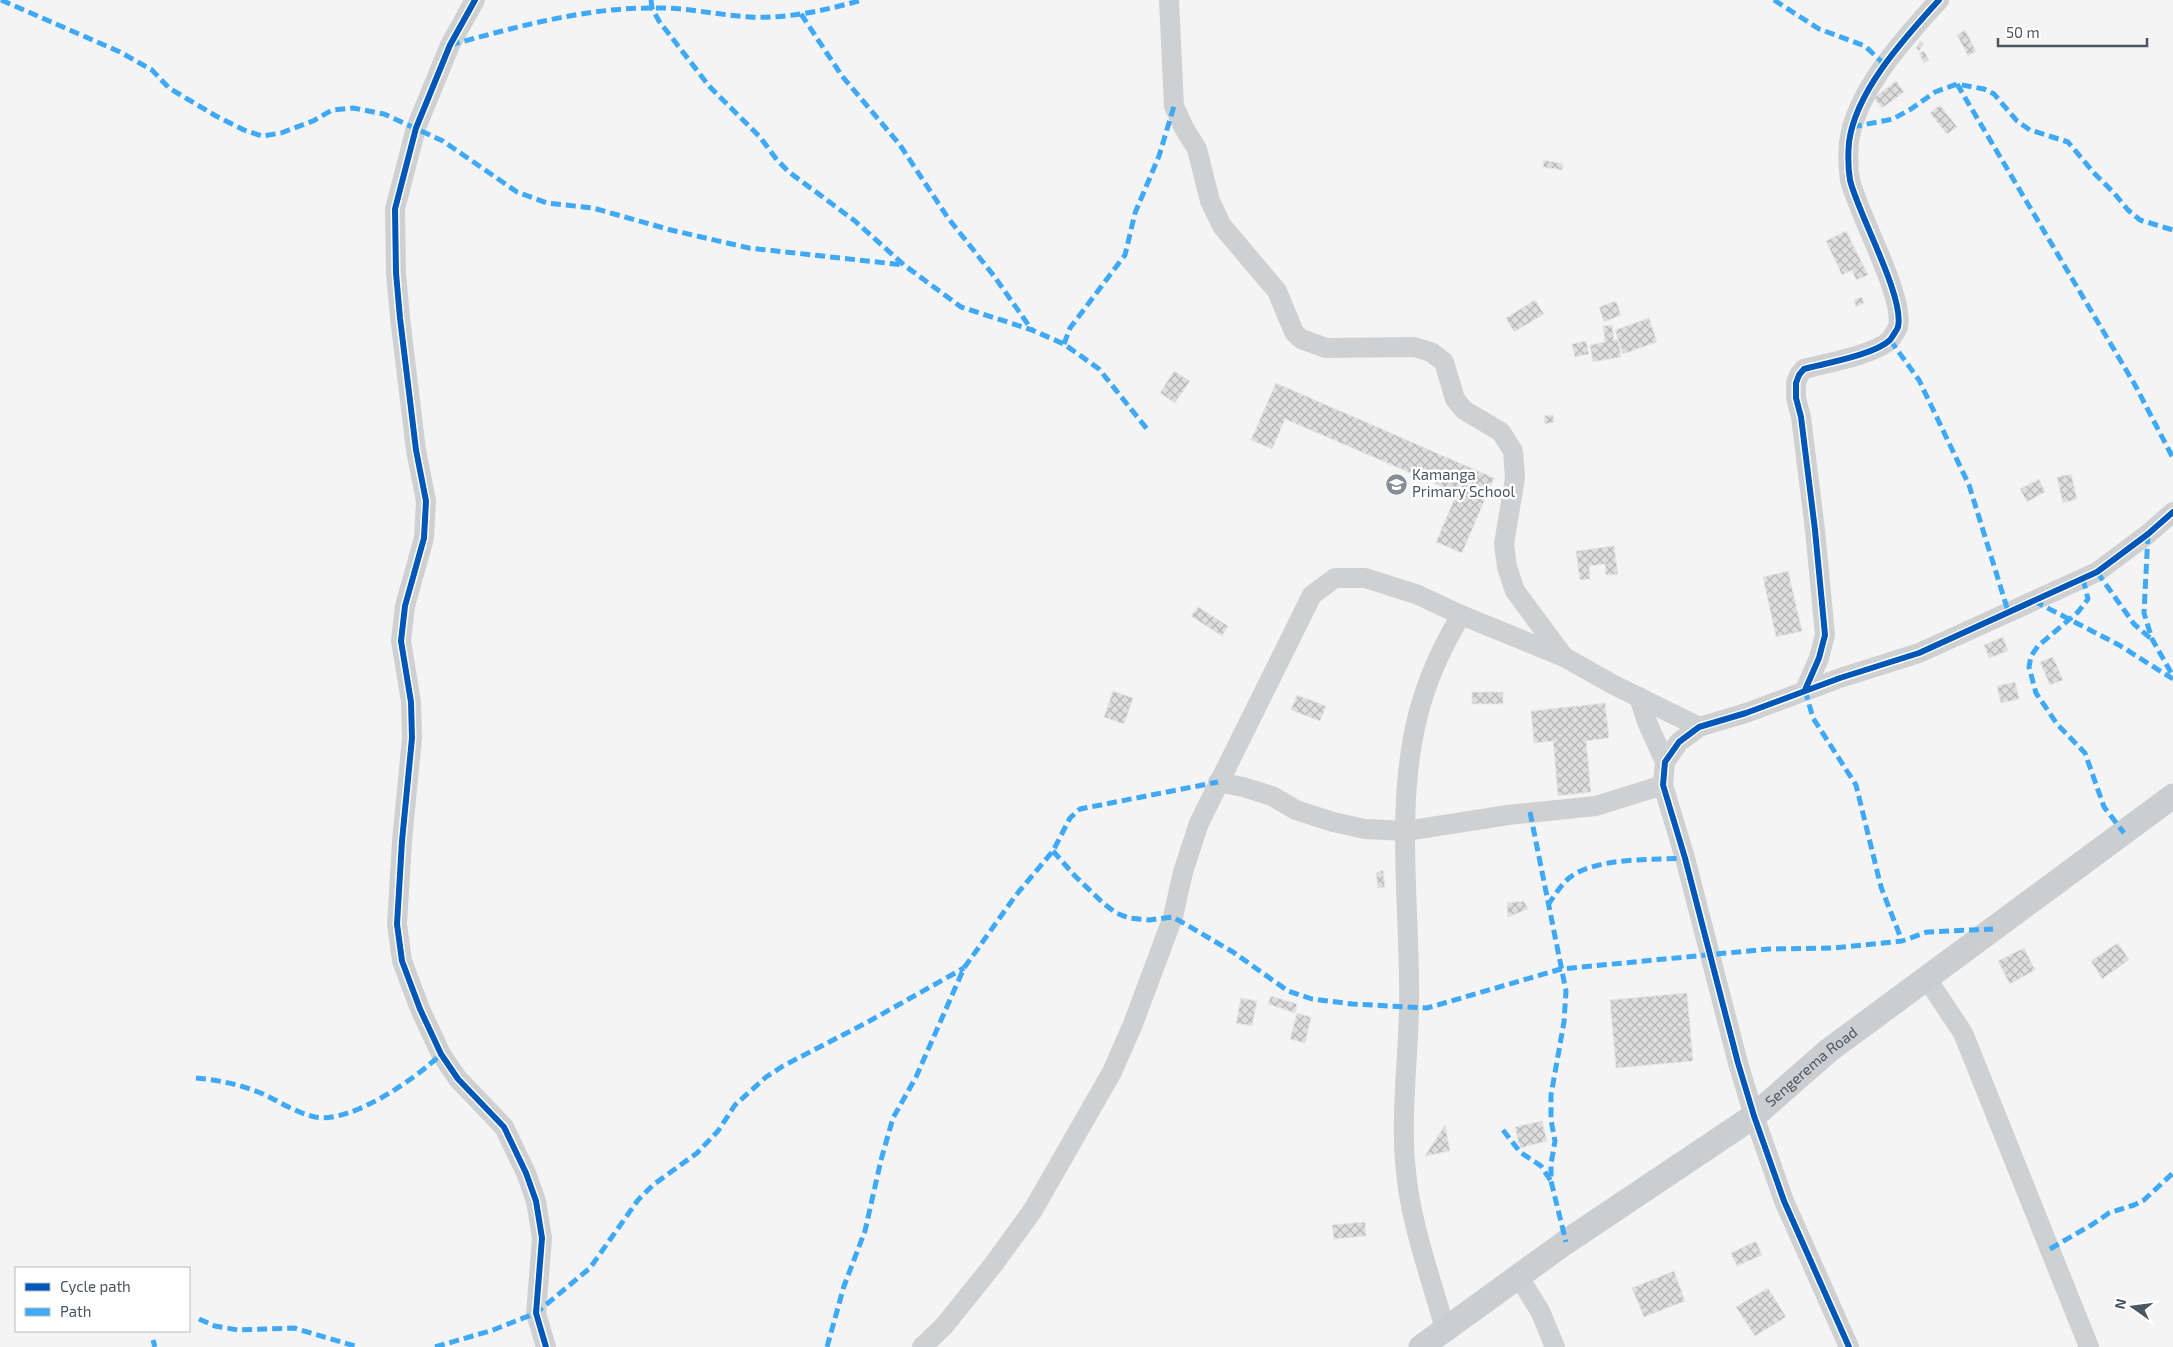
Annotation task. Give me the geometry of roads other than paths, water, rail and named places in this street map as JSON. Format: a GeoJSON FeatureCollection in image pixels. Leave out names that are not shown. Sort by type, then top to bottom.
{"type":"FeatureCollection","features":[{"type":"Feature","properties":{"kind":"main road","name":"Sengerema Road"},"geometry":{"type":"LineString","coordinates":[[1421,1347],[1518,1276],[1754,1116],[1828,1051],[2173,796]]}},
{"type":"Feature","properties":{"kind":"street"},"geometry":{"type":"LineString","coordinates":[[475,0],[450,45],[416,128],[395,209],[396,274],[400,318],[416,450],[426,501],[424,538],[405,606],[402,640],[411,702],[412,738],[402,841],[397,924],[402,960],[420,1009],[441,1054],[458,1078],[504,1127],[526,1173],[536,1201],[542,1238],[536,1313],[546,1347]]}},
{"type":"Feature","properties":{"kind":"street"},"geometry":{"type":"LineString","coordinates":[[1169,0],[1174,106],[1184,128],[1197,149],[1210,201],[1222,226],[1277,291],[1294,332],[1301,339],[1326,348],[1414,347],[1431,352],[1444,362],[1455,398],[1464,410],[1501,432],[1513,451],[1515,478],[1504,544],[1507,567],[1515,591],[1564,657]]}},
{"type":"Feature","properties":{"kind":"street"},"geometry":{"type":"LineString","coordinates":[[1805,690],[1819,658],[1825,635],[1817,548],[1796,398],[1796,384],[1804,368],[1874,350],[1890,340],[1898,328],[1898,313],[1889,280],[1850,181],[1849,144],[1852,127],[1861,103],[1885,65],[1939,0]]}},
{"type":"Feature","properties":{"kind":"street"},"geometry":{"type":"LineString","coordinates":[[1665,762],[1679,742],[1700,727],[1746,714],[1805,690],[1919,653],[2096,572],[2148,534],[2173,512]]}},
{"type":"Feature","properties":{"kind":"street"},"geometry":{"type":"LineString","coordinates":[[922,1347],[944,1326],[993,1265],[1032,1210],[1112,1072],[1133,1024],[1173,917],[1184,872],[1199,824],[1218,782],[1312,595],[1335,578],[1365,578],[1416,594],[1461,615],[1564,657],[1700,727]]}},
{"type":"Feature","properties":{"kind":"street"},"geometry":{"type":"LineString","coordinates":[[1445,1329],[1420,1243],[1406,1171],[1404,1116],[1409,1008],[1406,831],[1407,792],[1418,715],[1441,649],[1461,615]]}},
{"type":"Feature","properties":{"kind":"street"},"geometry":{"type":"LineString","coordinates":[[1639,697],[1647,722],[1665,762],[1663,785],[1685,858],[1738,1064],[1754,1116],[1784,1201],[1849,1347]]}},
{"type":"Feature","properties":{"kind":"street"},"geometry":{"type":"LineString","coordinates":[[1218,782],[1272,796],[1296,810],[1333,822],[1365,828],[1406,831],[1508,815],[1596,806],[1663,785]]}},
{"type":"Feature","properties":{"kind":"street"},"geometry":{"type":"LineString","coordinates":[[1927,979],[1963,1033],[2089,1347]]}},
{"type":"Feature","properties":{"kind":"street"},"geometry":{"type":"LineString","coordinates":[[1518,1276],[1540,1311],[1554,1347]]}},
{"type":"Feature","properties":{"kind":"place","name":"Kamanga Primary School"},"geometry":{"type":"Point","coordinates":[1396,484]}}]}
